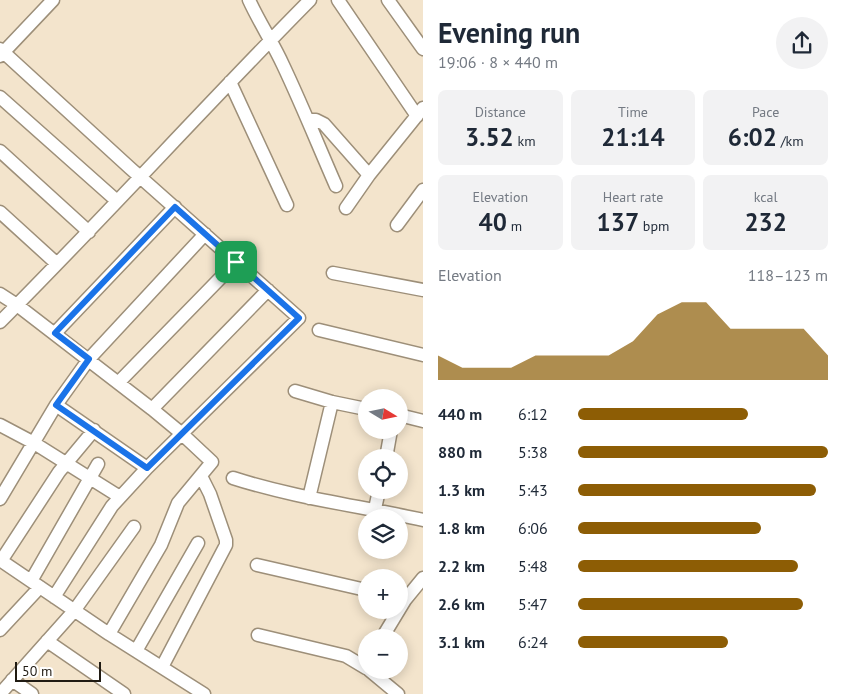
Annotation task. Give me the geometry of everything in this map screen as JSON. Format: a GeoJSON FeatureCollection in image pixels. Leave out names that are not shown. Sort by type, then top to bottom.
{"type":"FeatureCollection","features":[{"type":"Feature","properties":{"kind":"street"},"geometry":{"type":"LineString","coordinates":[[54,0],[1,53],[299,318],[147,468],[112,506],[54,597]]}},
{"type":"Feature","properties":{"kind":"street"},"geometry":{"type":"LineString","coordinates":[[249,0],[309,120],[336,186]]}},
{"type":"Feature","properties":{"kind":"street"},"geometry":{"type":"LineString","coordinates":[[0,322],[89,232],[140,176],[310,0]]}},
{"type":"Feature","properties":{"kind":"street"},"geometry":{"type":"LineString","coordinates":[[338,0],[420,112],[369,175],[346,208]]}},
{"type":"Feature","properties":{"kind":"street"},"geometry":{"type":"LineString","coordinates":[[388,0],[422,46]]}},
{"type":"Feature","properties":{"kind":"street"},"geometry":{"type":"LineString","coordinates":[[230,82],[287,205]]}},
{"type":"Feature","properties":{"kind":"street"},"geometry":{"type":"LineString","coordinates":[[0,97],[117,201]]}},
{"type":"Feature","properties":{"kind":"street"},"geometry":{"type":"LineString","coordinates":[[309,120],[316,120],[324,124],[369,175]]}},
{"type":"Feature","properties":{"kind":"street"},"geometry":{"type":"LineString","coordinates":[[0,151],[89,232]]}},
{"type":"Feature","properties":{"kind":"street"},"geometry":{"type":"LineString","coordinates":[[397,225],[423,190]]}},
{"type":"Feature","properties":{"kind":"street"},"geometry":{"type":"LineString","coordinates":[[55,333],[175,207]]}},
{"type":"Feature","properties":{"kind":"street"},"geometry":{"type":"LineString","coordinates":[[0,212],[56,264]]}},
{"type":"Feature","properties":{"kind":"street"},"geometry":{"type":"LineString","coordinates":[[0,499],[56,405],[89,359],[205,234]]}},
{"type":"Feature","properties":{"kind":"street"},"geometry":{"type":"LineString","coordinates":[[118,383],[236,262]]}},
{"type":"Feature","properties":{"kind":"street"},"geometry":{"type":"LineString","coordinates":[[333,273],[423,290]]}},
{"type":"Feature","properties":{"kind":"street"},"geometry":{"type":"LineString","coordinates":[[152,409],[268,290]]}},
{"type":"Feature","properties":{"kind":"street"},"geometry":{"type":"LineString","coordinates":[[0,294],[18,305],[89,359],[182,433],[210,459],[211,464],[178,503],[164,540],[108,634]]}},
{"type":"Feature","properties":{"kind":"street"},"geometry":{"type":"LineString","coordinates":[[319,330],[423,355]]}},
{"type":"Feature","properties":{"kind":"street"},"geometry":{"type":"LineString","coordinates":[[295,391],[358,407]]}},
{"type":"Feature","properties":{"kind":"street"},"geometry":{"type":"LineString","coordinates":[[309,498],[332,402]]}},
{"type":"Feature","properties":{"kind":"street"},"geometry":{"type":"LineString","coordinates":[[56,405],[147,468]]}},
{"type":"Feature","properties":{"kind":"street"},"geometry":{"type":"LineString","coordinates":[[408,417],[423,421]]}},
{"type":"Feature","properties":{"kind":"street"},"geometry":{"type":"LineString","coordinates":[[1,428],[34,443],[120,497]]}},
{"type":"Feature","properties":{"kind":"street"},"geometry":{"type":"LineString","coordinates":[[94,430],[66,463],[1,560],[108,634],[204,694]]}},
{"type":"Feature","properties":{"kind":"street"},"geometry":{"type":"LineString","coordinates":[[2,624],[36,584],[98,464]]}},
{"type":"Feature","properties":{"kind":"street"},"geometry":{"type":"LineString","coordinates":[[162,667],[226,545],[210,494],[201,476]]}},
{"type":"Feature","properties":{"kind":"street"},"geometry":{"type":"LineString","coordinates":[[234,478],[309,498],[375,509],[377,499]]}},
{"type":"Feature","properties":{"kind":"street"},"geometry":{"type":"LineString","coordinates":[[408,517],[423,520]]}},
{"type":"Feature","properties":{"kind":"street"},"geometry":{"type":"LineString","coordinates":[[0,694],[74,610],[134,526]]}},
{"type":"Feature","properties":{"kind":"street"},"geometry":{"type":"LineString","coordinates":[[136,651],[198,543]]}},
{"type":"Feature","properties":{"kind":"street"},"geometry":{"type":"LineString","coordinates":[[257,565],[358,588]]}},
{"type":"Feature","properties":{"kind":"street"},"geometry":{"type":"LineString","coordinates":[[408,593],[423,578]]}},
{"type":"Feature","properties":{"kind":"street"},"geometry":{"type":"LineString","coordinates":[[258,636],[346,656],[358,662]]}},
{"type":"Feature","properties":{"kind":"street"},"geometry":{"type":"LineString","coordinates":[[48,641],[124,694]]}},
{"type":"Feature","properties":{"kind":"street"},"geometry":{"type":"LineString","coordinates":[[381,679],[396,692]]}},
{"type":"Feature","properties":{"kind":"street"},"geometry":{"type":"LineString","coordinates":[[12,680],[32,694]]}},
{"type":"Feature","properties":{"kind":"route"},"geometry":{"type":"LineString","coordinates":[[175,207],[236,262],[299,318],[147,468],[56,405],[89,359],[55,333],[175,207]]}}]}
